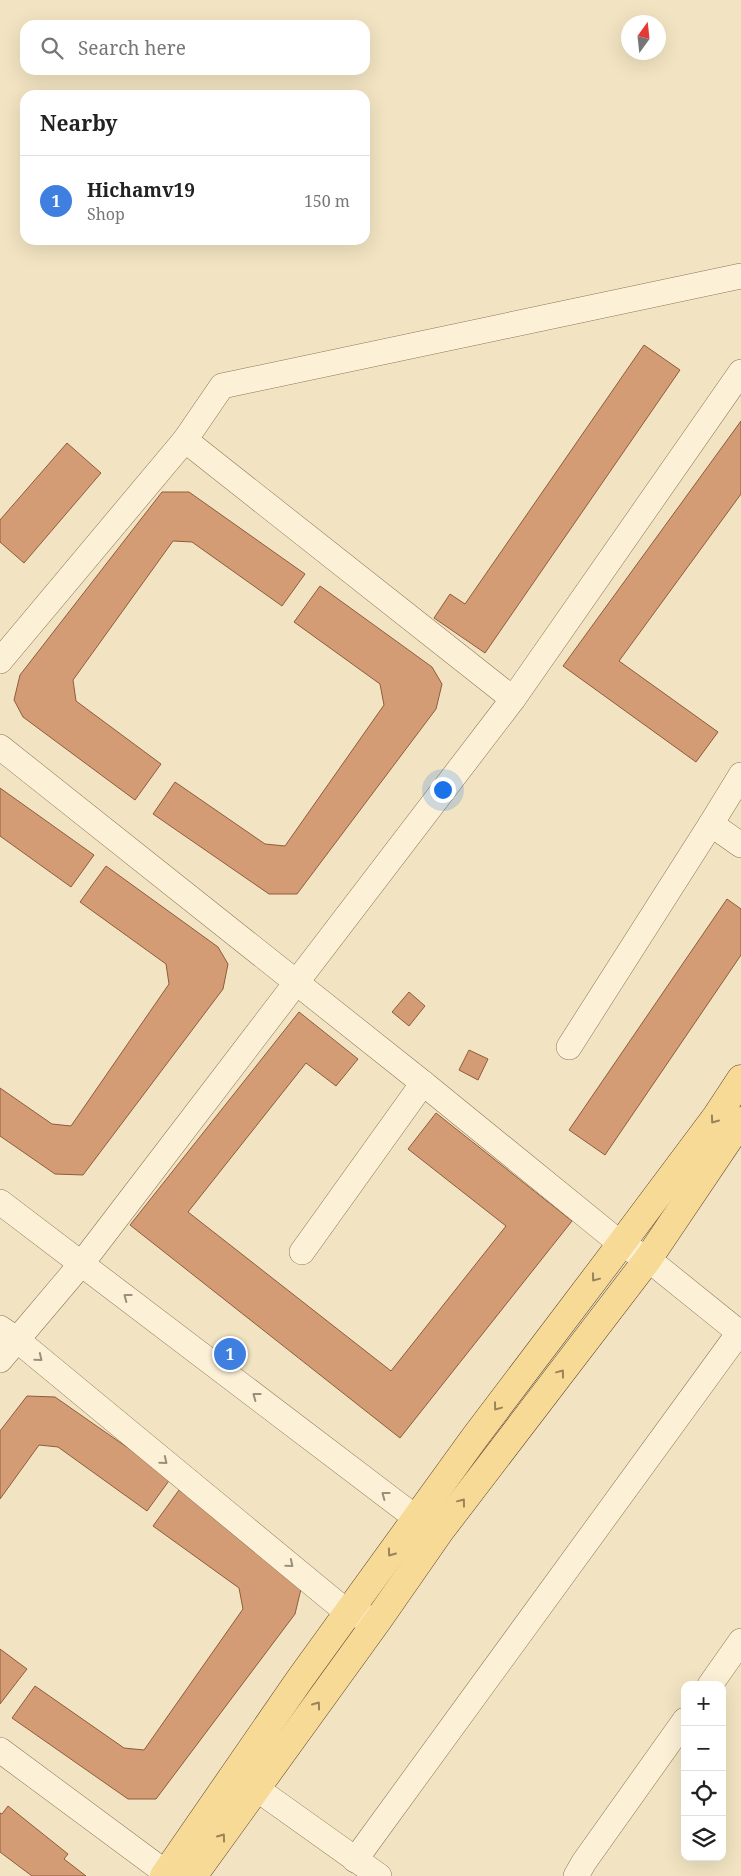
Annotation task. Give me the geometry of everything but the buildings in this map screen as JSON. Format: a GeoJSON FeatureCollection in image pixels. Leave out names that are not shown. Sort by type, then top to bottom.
{"type":"FeatureCollection","features":[{"type":"Feature","properties":{"kind":"main road"},"geometry":{"type":"LineString","coordinates":[[165,1874],[475,1436],[716,1117],[741,1080]]}},
{"type":"Feature","properties":{"kind":"main road"},"geometry":{"type":"LineString","coordinates":[[193,1876],[440,1531],[648,1259],[741,1121]]}},
{"type":"Feature","properties":{"kind":"street"},"geometry":{"type":"LineString","coordinates":[[0,661],[185,440],[222,386],[741,276]]}},
{"type":"Feature","properties":{"kind":"street"},"geometry":{"type":"LineString","coordinates":[[0,1360],[8,1334],[82,1263],[512,699],[741,372]]}},
{"type":"Feature","properties":{"kind":"street"},"geometry":{"type":"LineString","coordinates":[[185,440],[512,699]]}},
{"type":"Feature","properties":{"kind":"street"},"geometry":{"type":"LineString","coordinates":[[0,747],[423,1083],[621,1244],[648,1259],[740,1332],[355,1860]]}},
{"type":"Feature","properties":{"kind":"street"},"geometry":{"type":"LineString","coordinates":[[569,1047],[741,775]]}},
{"type":"Feature","properties":{"kind":"street"},"geometry":{"type":"LineString","coordinates":[[710,824],[741,845]]}},
{"type":"Feature","properties":{"kind":"street"},"geometry":{"type":"LineString","coordinates":[[302,1252],[423,1083]]}},
{"type":"Feature","properties":{"kind":"street"},"geometry":{"type":"LineString","coordinates":[[0,1202],[416,1518],[440,1531]]}},
{"type":"Feature","properties":{"kind":"street"},"geometry":{"type":"LineString","coordinates":[[8,1334],[348,1613],[378,1620]]}},
{"type":"Feature","properties":{"kind":"street"},"geometry":{"type":"LineString","coordinates":[[713,1681],[741,1641]]}},
{"type":"Feature","properties":{"kind":"street"},"geometry":{"type":"LineString","coordinates":[[576,1876],[681,1726]]}},
{"type":"Feature","properties":{"kind":"street"},"geometry":{"type":"LineString","coordinates":[[0,1750],[165,1874]]}},
{"type":"Feature","properties":{"kind":"street"},"geometry":{"type":"LineString","coordinates":[[257,1789],[379,1876]]}},
{"type":"Feature","properties":{"kind":"place","name":"Hichamv19"},"geometry":{"type":"Point","coordinates":[230,1354]}}]}
